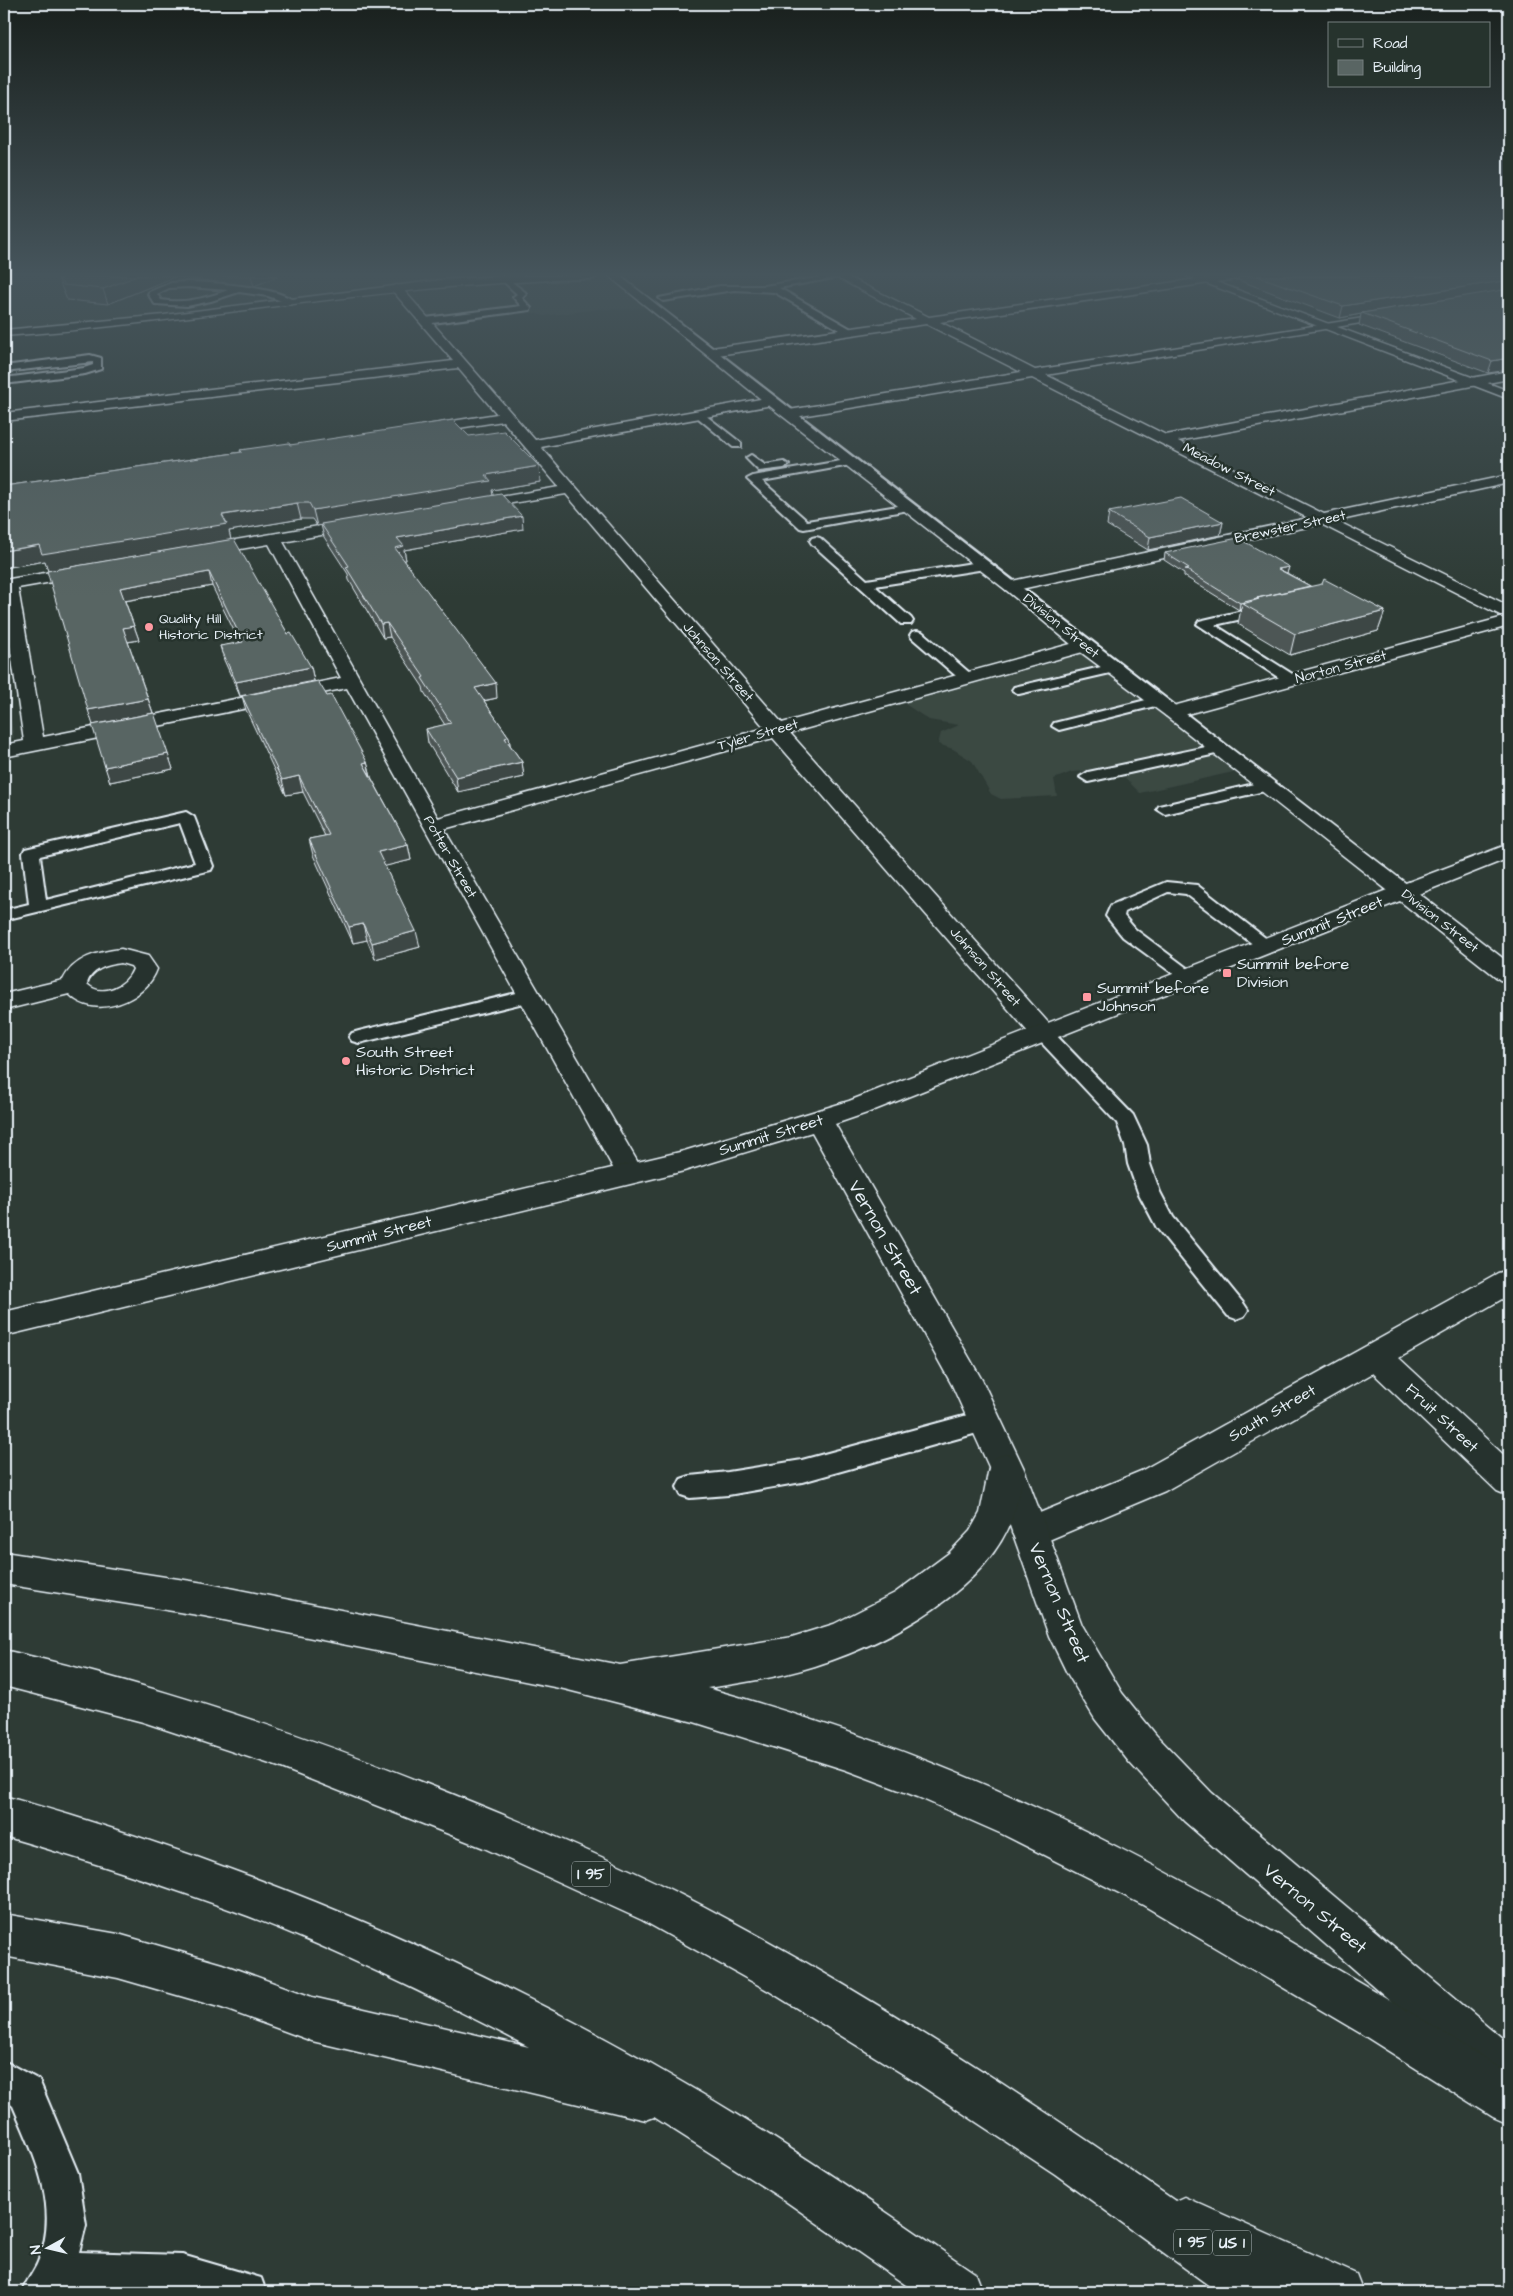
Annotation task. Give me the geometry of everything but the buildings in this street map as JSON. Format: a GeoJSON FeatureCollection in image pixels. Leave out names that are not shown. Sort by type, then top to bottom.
{"type":"FeatureCollection","features":[{"type":"Feature","properties":{"kind":"main road"},"geometry":{"type":"LineString","coordinates":[[4,417],[297,383]]}},
{"type":"Feature","properties":{"kind":"main road","name":"Johnson Street"},"geometry":{"type":"LineString","coordinates":[[479,383],[777,730],[1044,1034]]}},
{"type":"Feature","properties":{"kind":"main road","name":"Division Street"},"geometry":{"type":"LineString","coordinates":[[750,383],[1012,586],[1084,646],[1173,712],[1509,975]]}},
{"type":"Feature","properties":{"kind":"main road"},"geometry":{"type":"LineString","coordinates":[[789,414],[978,383]]}},
{"type":"Feature","properties":{"kind":"main road","name":"Meadow Street"},"geometry":{"type":"LineString","coordinates":[[1053,383],[1326,519],[1509,613]]}},
{"type":"Feature","properties":{"kind":"main road"},"geometry":{"type":"LineString","coordinates":[[1167,439],[1462,383]]}},
{"type":"Feature","properties":{"kind":"main road"},"geometry":{"type":"LineString","coordinates":[[1479,383],[1509,395]]}},
{"type":"Feature","properties":{"kind":"main road"},"geometry":{"type":"LineString","coordinates":[[532,445],[772,401]]}},
{"type":"Feature","properties":{"kind":"main road"},"geometry":{"type":"LineString","coordinates":[[403,432],[507,416]]}},
{"type":"Feature","properties":{"kind":"main road","name":"Brewster Street"},"geometry":{"type":"LineString","coordinates":[[1012,586],[1509,479]]}},
{"type":"Feature","properties":{"kind":"main road"},"geometry":{"type":"LineString","coordinates":[[456,508],[571,489]]}},
{"type":"Feature","properties":{"kind":"main road"},"geometry":{"type":"LineString","coordinates":[[186,554],[380,521]]}},
{"type":"Feature","properties":{"kind":"main road","name":"Potter Street"},"geometry":{"type":"LineString","coordinates":[[274,539],[432,826],[630,1173]]}},
{"type":"Feature","properties":{"kind":"main road"},"geometry":{"type":"LineString","coordinates":[[34,745],[6,584],[98,569]]}},
{"type":"Feature","properties":{"kind":"main road","name":"Norton Street"},"geometry":{"type":"LineString","coordinates":[[1173,712],[1509,621]]}},
{"type":"Feature","properties":{"kind":"main road","name":"Tyler Street"},"geometry":{"type":"LineString","coordinates":[[432,826],[1084,646]]}},
{"type":"Feature","properties":{"kind":"main road"},"geometry":{"type":"LineString","coordinates":[[4,751],[353,681]]}},
{"type":"Feature","properties":{"kind":"main road","name":"Summit Street"},"geometry":{"type":"LineString","coordinates":[[4,1324],[732,1148],[819,1121],[1509,852]]}},
{"type":"Feature","properties":{"kind":"main road"},"geometry":{"type":"LineString","coordinates":[[4,1002],[74,985]]}},
{"type":"Feature","properties":{"kind":"main road","name":"Vernon Street"},"geometry":{"type":"LineString","coordinates":[[819,1121],[966,1380],[1006,1468],[1054,1602],[1069,1637],[1110,1706],[1168,1778],[1231,1837],[1509,2074]]}},
{"type":"Feature","properties":{"kind":"main road","name":"South Street"},"geometry":{"type":"LineString","coordinates":[[1030,1533],[1153,1481],[1509,1281]]}},
{"type":"Feature","properties":{"kind":"main road","name":"Fruit Street"},"geometry":{"type":"LineString","coordinates":[[1375,1355],[1509,1481]]}},
{"type":"Feature","properties":{"kind":"main road"},"geometry":{"type":"LineString","coordinates":[[614,1682],[705,1671],[794,1655],[871,1625],[906,1607],[937,1587],[981,1543],[994,1521],[1002,1495],[1006,1468]]}},
{"type":"Feature","properties":{"kind":"main road"},"geometry":{"type":"LineString","coordinates":[[4,1568],[63,1575],[217,1602],[614,1682],[761,1722],[818,1741],[916,1776],[994,1808],[1088,1853],[1179,1901],[1366,2011],[1509,2101]]}},
{"type":"Feature","properties":{"kind":"main road","name":"I 95"},"geometry":{"type":"LineString","coordinates":[[4,1668],[72,1684],[244,1735],[432,1806],[528,1845],[627,1890],[728,1944],[834,2005],[942,2072],[1126,2194],[1259,2292]]}},
{"type":"Feature","properties":{"kind":"main road"},"geometry":{"type":"LineString","coordinates":[[4,1816],[149,1859],[237,1890],[334,1930],[433,1975],[535,2026],[673,2104],[861,2224],[958,2292]]}},
{"type":"Feature","properties":{"kind":"main road"},"geometry":{"type":"LineString","coordinates":[[4,1935],[118,1956],[222,1986],[312,2019],[673,2104]]}},
{"type":"Feature","properties":{"kind":"main road","name":"US 1"},"geometry":{"type":"LineString","coordinates":[[1126,2194],[1338,2292]]}},
{"type":"Feature","properties":{"kind":"lane"},"geometry":{"type":"LineString","coordinates":[[700,414],[737,445]]}},
{"type":"Feature","properties":{"kind":"lane"},"geometry":{"type":"LineString","coordinates":[[751,458],[763,469],[848,459]]}},
{"type":"Feature","properties":{"kind":"lane"},"geometry":{"type":"LineString","coordinates":[[848,459],[753,479],[804,525],[910,507]]}},
{"type":"Feature","properties":{"kind":"lane"},"geometry":{"type":"LineString","coordinates":[[816,541],[906,621]]}},
{"type":"Feature","properties":{"kind":"lane"},"geometry":{"type":"LineString","coordinates":[[865,584],[984,565]]}},
{"type":"Feature","properties":{"kind":"lane"},"geometry":{"type":"LineString","coordinates":[[1282,605],[1204,624],[1292,680]]}},
{"type":"Feature","properties":{"kind":"lane"},"geometry":{"type":"LineString","coordinates":[[918,636],[967,678]]}},
{"type":"Feature","properties":{"kind":"lane"},"geometry":{"type":"LineString","coordinates":[[1019,690],[1114,668]]}},
{"type":"Feature","properties":{"kind":"lane"},"geometry":{"type":"LineString","coordinates":[[1059,726],[1158,701]]}},
{"type":"Feature","properties":{"kind":"lane"},"geometry":{"type":"LineString","coordinates":[[1088,777],[1220,749]]}},
{"type":"Feature","properties":{"kind":"lane"},"geometry":{"type":"LineString","coordinates":[[1165,809],[1268,786]]}},
{"type":"Feature","properties":{"kind":"lane"},"geometry":{"type":"LineString","coordinates":[[4,914],[38,906],[204,866],[186,817],[31,853],[38,906]]}},
{"type":"Feature","properties":{"kind":"lane"},"geometry":{"type":"LineString","coordinates":[[1190,977],[1129,933],[1116,916],[1117,909],[1166,887],[1191,889],[1268,947]]}},
{"type":"Feature","properties":{"kind":"lane"},"geometry":{"type":"LineString","coordinates":[[359,1037],[529,996]]}},
{"type":"Feature","properties":{"kind":"lane"},"geometry":{"type":"LineString","coordinates":[[1044,1034],[1126,1120],[1136,1144],[1139,1164],[1149,1192],[1165,1222],[1236,1310]]}},
{"type":"Feature","properties":{"kind":"lane"},"geometry":{"type":"LineString","coordinates":[[690,1487],[774,1478],[986,1421]]}},
{"type":"Feature","properties":{"kind":"lane"},"geometry":{"type":"LineString","coordinates":[[4,2079],[26,2093],[60,2173],[67,2225],[48,2282],[145,2283],[182,2274],[248,2292]]}},
{"type":"Feature","properties":{"kind":"shaded area"},"geometry":{"type":"Polygon","coordinates":[[[1086,640],[1095,643],[1247,761],[1251,768],[1140,793],[1116,769],[1072,772],[1054,779],[1057,796],[1001,799],[991,794],[972,761],[953,749],[938,744],[941,733],[959,725],[929,720],[893,696],[1086,640]]]}},
{"type":"Feature","properties":{"kind":"shaded area"},"geometry":{"type":"Polygon","coordinates":[[[4,678],[14,738],[4,740],[4,678]]]}},
{"type":"Feature","properties":{"kind":"place","name":"Quality Hill Historic District"},"geometry":{"type":"Point","coordinates":[149,627]}},
{"type":"Feature","properties":{"kind":"place","name":"Summit before Division"},"geometry":{"type":"Point","coordinates":[1227,973]}},
{"type":"Feature","properties":{"kind":"place","name":"Summit before Johnson"},"geometry":{"type":"Point","coordinates":[1087,997]}},
{"type":"Feature","properties":{"kind":"place","name":"South Street Historic District"},"geometry":{"type":"Point","coordinates":[346,1061]}}]}
